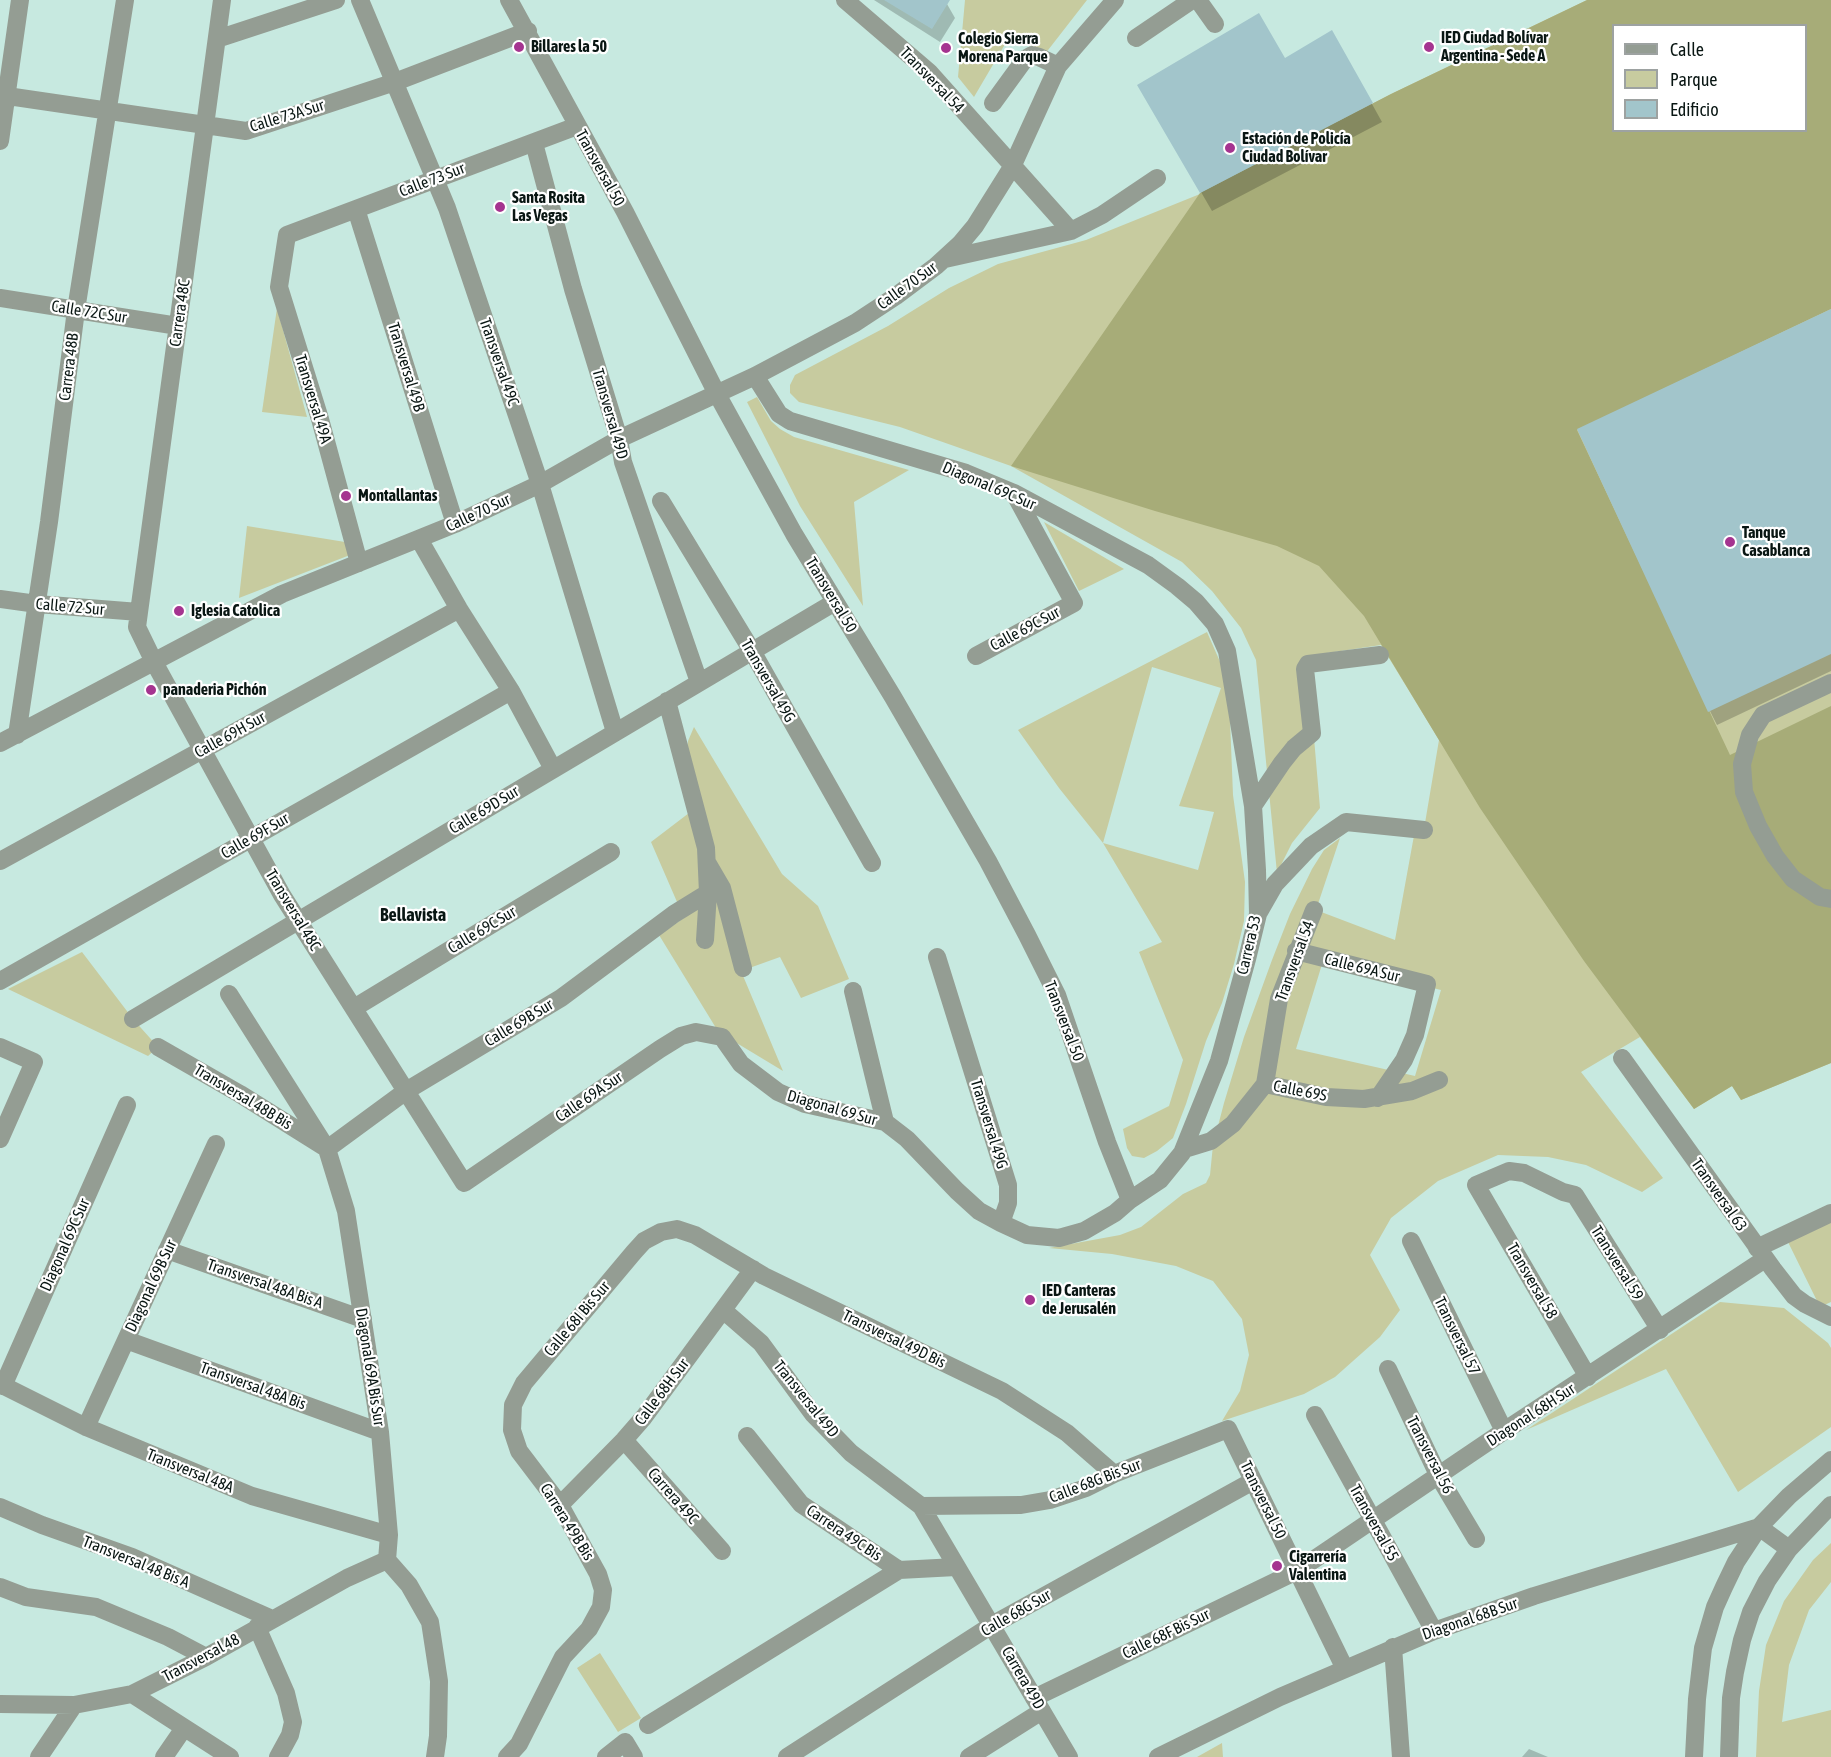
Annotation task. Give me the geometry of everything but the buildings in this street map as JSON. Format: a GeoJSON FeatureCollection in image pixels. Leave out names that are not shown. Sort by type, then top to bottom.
{"type":"FeatureCollection","features":[{"type":"Feature","properties":{"kind":"street"},"geometry":{"type":"LineString","coordinates":[[0,141],[3,95],[20,0]]}},
{"type":"Feature","properties":{"kind":"street","name":"Carrera 48B"},"geometry":{"type":"LineString","coordinates":[[17,735],[76,310],[125,0]]}},
{"type":"Feature","properties":{"kind":"street","name":"Carrera 48C"},"geometry":{"type":"LineString","coordinates":[[138,620],[222,0]]}},
{"type":"Feature","properties":{"kind":"street"},"geometry":{"type":"LineString","coordinates":[[217,39],[336,0]]}},
{"type":"Feature","properties":{"kind":"street","name":"Transversal 49C"},"geometry":{"type":"LineString","coordinates":[[360,0],[447,208],[540,484],[615,732]]}},
{"type":"Feature","properties":{"kind":"street","name":"Transversal 50"},"geometry":{"type":"LineString","coordinates":[[509,0],[626,212],[717,394],[794,534],[988,861],[1057,995],[1107,1142],[1130,1200]]}},
{"type":"Feature","properties":{"kind":"street","name":"Transversal 54"},"geometry":{"type":"LineString","coordinates":[[845,0],[929,72],[1071,231]]}},
{"type":"Feature","properties":{"kind":"street","name":"Calle 70 Sur"},"geometry":{"type":"LineString","coordinates":[[0,743],[282,594],[455,524],[540,484],[620,439],[717,394],[855,323],[915,283],[943,260],[975,226],[1012,167],[1058,66],[1114,0]]}},
{"type":"Feature","properties":{"kind":"street"},"geometry":{"type":"LineString","coordinates":[[1136,38],[1192,0]]}},
{"type":"Feature","properties":{"kind":"street"},"geometry":{"type":"LineString","coordinates":[[1198,0],[1215,24]]}},
{"type":"Feature","properties":{"kind":"street","name":"Calle 73A Sur"},"geometry":{"type":"LineString","coordinates":[[3,95],[109,112],[205,123],[246,131],[394,82],[528,31]]}},
{"type":"Feature","properties":{"kind":"street"},"geometry":{"type":"LineString","coordinates":[[993,103],[1025,59],[1032,55],[1058,66]]}},
{"type":"Feature","properties":{"kind":"street","name":"Calle 73 Sur"},"geometry":{"type":"LineString","coordinates":[[287,235],[577,126]]}},
{"type":"Feature","properties":{"kind":"street","name":"Transversal 49D"},"geometry":{"type":"LineString","coordinates":[[534,143],[573,289],[620,439],[623,462],[699,682]]}},
{"type":"Feature","properties":{"kind":"street","name":"Calle 70 Sur"},"geometry":{"type":"LineString","coordinates":[[943,260],[1071,231],[1102,215],[1157,178]]}},
{"type":"Feature","properties":{"kind":"street","name":"Transversal 49B"},"geometry":{"type":"LineString","coordinates":[[356,209],[455,524]]}},
{"type":"Feature","properties":{"kind":"street","name":"Transversal 49A"},"geometry":{"type":"LineString","coordinates":[[287,235],[279,287],[320,419],[359,563]]}},
{"type":"Feature","properties":{"kind":"street","name":"Calle 72C Sur"},"geometry":{"type":"LineString","coordinates":[[0,298],[178,326]]}},
{"type":"Feature","properties":{"kind":"street","name":"Diagonal 69C Sur"},"geometry":{"type":"LineString","coordinates":[[755,375],[779,414],[790,421],[927,460],[1014,493],[1148,565],[1177,585],[1215,624]]}},
{"type":"Feature","properties":{"kind":"street","name":"Calle 69C Sur"},"geometry":{"type":"LineString","coordinates":[[976,656],[1074,603],[1014,493]]}},
{"type":"Feature","properties":{"kind":"street","name":"Transversal 49G"},"geometry":{"type":"LineString","coordinates":[[661,501],[752,651],[872,863]]}},
{"type":"Feature","properties":{"kind":"street"},"geometry":{"type":"LineString","coordinates":[[419,539],[459,609],[511,691],[553,769]]}},
{"type":"Feature","properties":{"kind":"street","name":"Calle 72 Sur"},"geometry":{"type":"LineString","coordinates":[[0,599],[138,620]]}},
{"type":"Feature","properties":{"kind":"street","name":"Calle 69D Sur"},"geometry":{"type":"LineString","coordinates":[[133,1019],[835,602]]}},
{"type":"Feature","properties":{"kind":"street","name":"Calle 69H Sur"},"geometry":{"type":"LineString","coordinates":[[0,861],[459,609]]}},
{"type":"Feature","properties":{"kind":"street","name":"Transversal 48C"},"geometry":{"type":"LineString","coordinates":[[138,620],[154,662],[298,920],[464,1183]]}},
{"type":"Feature","properties":{"kind":"street","name":"Carrera 53"},"geometry":{"type":"LineString","coordinates":[[1130,1200],[1160,1180],[1185,1149],[1219,1061],[1258,914],[1253,806],[1227,651],[1215,624]]}},
{"type":"Feature","properties":{"kind":"street"},"geometry":{"type":"LineString","coordinates":[[1253,806],[1282,763],[1294,748],[1312,732],[1305,669],[1308,664],[1380,655]]}},
{"type":"Feature","properties":{"kind":"street"},"geometry":{"type":"LineString","coordinates":[[1831,683],[1763,715],[1749,735],[1742,764],[1744,792],[1758,826],[1775,856],[1793,879],[1820,897],[1831,899]]}},
{"type":"Feature","properties":{"kind":"street","name":"Calle 69F Sur"},"geometry":{"type":"LineString","coordinates":[[0,981],[511,691]]}},
{"type":"Feature","properties":{"kind":"street"},"geometry":{"type":"LineString","coordinates":[[668,701],[706,848],[708,893],[705,940]]}},
{"type":"Feature","properties":{"kind":"street"},"geometry":{"type":"LineString","coordinates":[[1258,914],[1275,884],[1311,846],[1346,822],[1424,830]]}},
{"type":"Feature","properties":{"kind":"street","name":"Calle 69C Sur"},"geometry":{"type":"LineString","coordinates":[[354,1008],[611,852]]}},
{"type":"Feature","properties":{"kind":"street"},"geometry":{"type":"LineString","coordinates":[[707,862],[723,888],[743,968]]}},
{"type":"Feature","properties":{"kind":"street","name":"Calle 69B Sur"},"geometry":{"type":"LineString","coordinates":[[327,1149],[406,1091],[561,998],[674,914],[708,893]]}},
{"type":"Feature","properties":{"kind":"street","name":"Transversal 54"},"geometry":{"type":"LineString","coordinates":[[1265,1084],[1279,999],[1314,910]]}},
{"type":"Feature","properties":{"kind":"street","name":"Calle 69A Sur"},"geometry":{"type":"LineString","coordinates":[[1296,951],[1427,984],[1415,1035],[1404,1060],[1378,1098]]}},
{"type":"Feature","properties":{"kind":"street","name":"Transversal 49G"},"geometry":{"type":"LineString","coordinates":[[937,957],[1008,1185],[1008,1203],[1001,1222]]}},
{"type":"Feature","properties":{"kind":"street"},"geometry":{"type":"LineString","coordinates":[[853,991],[885,1122]]}},
{"type":"Feature","properties":{"kind":"street","name":"Diagonal 69A Bis Sur"},"geometry":{"type":"LineString","coordinates":[[229,994],[327,1149],[346,1211],[380,1432],[389,1535],[387,1560]]}},
{"type":"Feature","properties":{"kind":"street","name":"Calle 69A Sur"},"geometry":{"type":"LineString","coordinates":[[464,1183],[681,1035],[696,1032],[722,1037]]}},
{"type":"Feature","properties":{"kind":"street","name":"Diagonal 69 Sur"},"geometry":{"type":"LineString","coordinates":[[722,1037],[741,1064],[778,1092],[805,1104],[885,1122],[907,1139],[979,1211],[1001,1222]]}},
{"type":"Feature","properties":{"kind":"street"},"geometry":{"type":"LineString","coordinates":[[0,1047],[34,1062],[0,1139]]}},
{"type":"Feature","properties":{"kind":"street","name":"Transversal 48B Bis"},"geometry":{"type":"LineString","coordinates":[[158,1047],[240,1094],[327,1149]]}},
{"type":"Feature","properties":{"kind":"street","name":"Transversal 63"},"geometry":{"type":"LineString","coordinates":[[1622,1058],[1794,1296],[1805,1305],[1831,1317]]}},
{"type":"Feature","properties":{"kind":"street","name":"Calle 69S"},"geometry":{"type":"LineString","coordinates":[[1185,1149],[1211,1141],[1233,1124],[1265,1084],[1326,1097],[1378,1098],[1412,1091],[1439,1080]]}},
{"type":"Feature","properties":{"kind":"street","name":"Diagonal 69C Sur"},"geometry":{"type":"LineString","coordinates":[[2,1385],[127,1105]]}},
{"type":"Feature","properties":{"kind":"street","name":"Diagonal 69B Sur"},"geometry":{"type":"LineString","coordinates":[[86,1427],[216,1144]]}},
{"type":"Feature","properties":{"kind":"street","name":"Transversal 59"},"geometry":{"type":"LineString","coordinates":[[1476,1185],[1509,1171],[1524,1173],[1563,1192],[1575,1195],[1660,1330]]}},
{"type":"Feature","properties":{"kind":"street","name":"Transversal 58"},"geometry":{"type":"LineString","coordinates":[[1476,1185],[1588,1377]]}},
{"type":"Feature","properties":{"kind":"street"},"geometry":{"type":"LineString","coordinates":[[1001,1222],[1027,1235],[1059,1238],[1084,1231],[1115,1213],[1130,1200]]}},
{"type":"Feature","properties":{"kind":"street","name":"Diagonal 68H Sur"},"geometry":{"type":"LineString","coordinates":[[1297,1571],[1504,1431],[1660,1330],[1761,1253],[1831,1213]]}},
{"type":"Feature","properties":{"kind":"street","name":"Transversal 49D Bis"},"geometry":{"type":"LineString","coordinates":[[661,1232],[677,1228],[695,1235],[753,1269],[1002,1391],[1067,1433],[1114,1474]]}},
{"type":"Feature","properties":{"kind":"street","name":"Calle 68I Bis Sur"},"geometry":{"type":"LineString","coordinates":[[511,1419],[513,1405],[524,1383],[634,1252],[644,1241],[661,1232]]}},
{"type":"Feature","properties":{"kind":"street","name":"Transversal 57"},"geometry":{"type":"LineString","coordinates":[[1411,1241],[1504,1431]]}},
{"type":"Feature","properties":{"kind":"street","name":"Transversal 48A Bis A"},"geometry":{"type":"LineString","coordinates":[[167,1250],[363,1319]]}},
{"type":"Feature","properties":{"kind":"street","name":"Calle 68H Sur"},"geometry":{"type":"LineString","coordinates":[[560,1505],[624,1440],[753,1269]]}},
{"type":"Feature","properties":{"kind":"street","name":"Transversal 49D"},"geometry":{"type":"LineString","coordinates":[[723,1310],[761,1343],[813,1414],[851,1453],[921,1506]]}},
{"type":"Feature","properties":{"kind":"street","name":"Transversal 48A Bis"},"geometry":{"type":"LineString","coordinates":[[126,1340],[380,1432]]}},
{"type":"Feature","properties":{"kind":"street","name":"Transversal 56"},"geometry":{"type":"LineString","coordinates":[[1388,1369],[1439,1477],[1476,1539]]}},
{"type":"Feature","properties":{"kind":"street","name":"Transversal 48A"},"geometry":{"type":"LineString","coordinates":[[2,1385],[86,1427],[252,1496],[389,1535]]}},
{"type":"Feature","properties":{"kind":"street","name":"Transversal 55"},"geometry":{"type":"LineString","coordinates":[[1315,1415],[1434,1631]]}},
{"type":"Feature","properties":{"kind":"street","name":"Carrera 49B Bis"},"geometry":{"type":"LineString","coordinates":[[507,1757],[519,1744],[563,1656],[588,1629],[602,1607],[603,1590],[598,1574],[560,1505],[519,1451],[514,1441],[511,1419]]}},
{"type":"Feature","properties":{"kind":"street","name":"Transversal 50"},"geometry":{"type":"LineString","coordinates":[[1228,1429],[1345,1669]]}},
{"type":"Feature","properties":{"kind":"street","name":"Calle 68G Bis Sur"},"geometry":{"type":"LineString","coordinates":[[921,1506],[1021,1505],[1050,1500],[1228,1429]]}},
{"type":"Feature","properties":{"kind":"street","name":"Carrera 49C Bis"},"geometry":{"type":"LineString","coordinates":[[747,1436],[801,1504],[899,1570]]}},
{"type":"Feature","properties":{"kind":"street","name":"Carrera 49C"},"geometry":{"type":"LineString","coordinates":[[624,1440],[722,1551]]}},
{"type":"Feature","properties":{"kind":"street"},"geometry":{"type":"LineString","coordinates":[[1694,1757],[1699,1672],[1715,1607],[1736,1562],[1759,1527],[1789,1496],[1831,1460]]}},
{"type":"Feature","properties":{"kind":"street","name":"Calle 68G Sur"},"geometry":{"type":"LineString","coordinates":[[787,1757],[992,1625],[1253,1481]]}},
{"type":"Feature","properties":{"kind":"street"},"geometry":{"type":"LineString","coordinates":[[1729,1757],[1731,1698],[1742,1640],[1761,1593],[1790,1549],[1831,1505]]}},
{"type":"Feature","properties":{"kind":"street","name":"Carrera 49D"},"geometry":{"type":"LineString","coordinates":[[921,1506],[1069,1757]]}},
{"type":"Feature","properties":{"kind":"street","name":"Transversal 48 Bis A"},"geometry":{"type":"LineString","coordinates":[[0,1507],[42,1525],[132,1557],[264,1623]]}},
{"type":"Feature","properties":{"kind":"street"},"geometry":{"type":"LineString","coordinates":[[1759,1527],[1790,1549]]}},
{"type":"Feature","properties":{"kind":"street","name":"Diagonal 68B Sur"},"geometry":{"type":"LineString","coordinates":[[1158,1757],[1282,1704],[1345,1669],[1434,1631],[1534,1596],[1759,1527]]}},
{"type":"Feature","properties":{"kind":"street"},"geometry":{"type":"LineString","coordinates":[[387,1560],[409,1585],[430,1622],[439,1681],[438,1736],[435,1757]]}},
{"type":"Feature","properties":{"kind":"street","name":"Transversal 48"},"geometry":{"type":"LineString","coordinates":[[0,1704],[74,1705],[132,1694],[206,1657],[347,1578],[387,1560]]}},
{"type":"Feature","properties":{"kind":"street"},"geometry":{"type":"LineString","coordinates":[[648,1725],[899,1570],[956,1567]]}},
{"type":"Feature","properties":{"kind":"street","name":"Calle 68F Bis Sur"},"geometry":{"type":"LineString","coordinates":[[969,1757],[1038,1705],[1297,1571]]}},
{"type":"Feature","properties":{"kind":"street"},"geometry":{"type":"LineString","coordinates":[[0,1587],[26,1597],[96,1606],[168,1636],[206,1657]]}},
{"type":"Feature","properties":{"kind":"street"},"geometry":{"type":"LineString","coordinates":[[264,1623],[293,1722],[290,1736],[278,1757]]}},
{"type":"Feature","properties":{"kind":"street"},"geometry":{"type":"LineString","coordinates":[[1393,1647],[1401,1757]]}},
{"type":"Feature","properties":{"kind":"street"},"geometry":{"type":"LineString","coordinates":[[132,1694],[230,1757]]}},
{"type":"Feature","properties":{"kind":"street"},"geometry":{"type":"LineString","coordinates":[[39,1757],[74,1705]]}},
{"type":"Feature","properties":{"kind":"street"},"geometry":{"type":"LineString","coordinates":[[164,1757],[184,1728]]}},
{"type":"Feature","properties":{"kind":"street"},"geometry":{"type":"LineString","coordinates":[[606,1757],[630,1750]]}},
{"type":"Feature","properties":{"kind":"green space"},"geometry":{"type":"Polygon","coordinates":[[[965,0],[1087,0],[1045,54],[1011,34],[974,97],[958,77],[965,0]]]}},
{"type":"Feature","properties":{"kind":"green space"},"geometry":{"type":"Polygon","coordinates":[[[1587,0],[1831,0],[1831,1063],[1741,1100],[1732,1086],[1694,1109],[1640,1037],[1581,1072],[1663,1178],[1642,1192],[1586,1165],[1548,1157],[1498,1155],[1438,1181],[1391,1218],[1370,1255],[1400,1310],[1380,1337],[1335,1377],[1304,1394],[1222,1421],[1240,1391],[1249,1355],[1242,1319],[1213,1281],[1176,1266],[1112,1254],[1049,1248],[1120,1235],[1141,1227],[1183,1194],[1206,1183],[1210,1175],[1213,1145],[1224,1103],[1244,1037],[1272,960],[1290,914],[1312,869],[1324,850],[1340,838],[1316,910],[1395,940],[1415,830],[1424,829],[1439,740],[1381,645],[1307,656],[1320,808],[1292,843],[1277,873],[1256,660],[1241,628],[1212,591],[1182,562],[1011,466],[900,427],[799,402],[790,393],[790,385],[795,375],[888,326],[949,288],[998,264],[1086,240],[1200,194],[1391,94],[1587,0]],[[1323,961],[1296,1049],[1415,1076],[1441,990],[1323,961]]]}},
{"type":"Feature","properties":{"kind":"green space"},"geometry":{"type":"Polygon","coordinates":[[[1587,0],[1831,0],[1831,309],[1577,430],[1730,755],[1831,706],[1831,1063],[1741,1100],[1732,1086],[1694,1109],[1584,961],[1480,808],[1364,616],[1319,566],[1277,546],[1011,466],[1200,193],[1391,94],[1587,0]]]}},
{"type":"Feature","properties":{"kind":"green space"},"geometry":{"type":"Polygon","coordinates":[[[277,308],[307,417],[262,412],[277,308]]]}},
{"type":"Feature","properties":{"kind":"green space"},"geometry":{"type":"Polygon","coordinates":[[[757,397],[771,421],[794,437],[909,470],[854,502],[863,606],[800,506],[747,402],[757,397]]]}},
{"type":"Feature","properties":{"kind":"green space"},"geometry":{"type":"Polygon","coordinates":[[[1044,522],[1124,569],[1079,591],[1044,522]]]}},
{"type":"Feature","properties":{"kind":"green space"},"geometry":{"type":"Polygon","coordinates":[[[247,526],[345,542],[350,555],[239,598],[247,526]]]}},
{"type":"Feature","properties":{"kind":"green space"},"geometry":{"type":"Polygon","coordinates":[[[1207,632],[1221,664],[1229,695],[1233,795],[1245,882],[1244,921],[1222,1003],[1206,1041],[1173,1138],[1144,1158],[1132,1156],[1127,1148],[1123,1129],[1169,1106],[1183,1060],[1139,952],[1162,942],[1103,843],[1059,788],[1018,730],[1207,632]],[[1152,667],[1103,843],[1198,870],[1214,812],[1179,806],[1221,688],[1152,667]]]}},
{"type":"Feature","properties":{"kind":"green space"},"geometry":{"type":"Polygon","coordinates":[[[694,727],[782,874],[818,906],[849,979],[801,998],[780,957],[741,971],[783,1071],[716,1028],[659,935],[684,918],[651,842],[689,813],[685,768],[688,741],[694,727]]]}},
{"type":"Feature","properties":{"kind":"green space"},"geometry":{"type":"Polygon","coordinates":[[[82,952],[133,1019],[158,1047],[148,1056],[8,989],[82,952]]]}},
{"type":"Feature","properties":{"kind":"green space"},"geometry":{"type":"Polygon","coordinates":[[[1831,1222],[1831,1302],[1820,1307],[1788,1242],[1831,1222]]]}},
{"type":"Feature","properties":{"kind":"green space"},"geometry":{"type":"Polygon","coordinates":[[[1720,1302],[1784,1308],[1828,1343],[1831,1348],[1831,1427],[1738,1492],[1666,1369],[1526,1430],[1720,1302]]]}},
{"type":"Feature","properties":{"kind":"green space"},"geometry":{"type":"Polygon","coordinates":[[[1831,1543],[1831,1582],[1809,1610],[1789,1665],[1782,1722],[1831,1710],[1831,1757],[1756,1757],[1759,1691],[1766,1645],[1784,1601],[1813,1560],[1831,1543]]]}},
{"type":"Feature","properties":{"kind":"green space"},"geometry":{"type":"Polygon","coordinates":[[[600,1653],[641,1718],[618,1732],[577,1668],[600,1653]]]}},
{"type":"Feature","properties":{"kind":"green space"},"geometry":{"type":"Polygon","coordinates":[[[1222,1743],[1223,1757],[1197,1757],[1222,1743]]]}},
{"type":"Feature","properties":{"kind":"place","name":"Billares la 50"},"geometry":{"type":"Point","coordinates":[519,47]}},
{"type":"Feature","properties":{"kind":"place","name":"IED Ciudad Bolívar Argentina - Sede A"},"geometry":{"type":"Point","coordinates":[1429,47]}},
{"type":"Feature","properties":{"kind":"place","name":"Colegio Sierra Morena Parque"},"geometry":{"type":"Point","coordinates":[946,48]}},
{"type":"Feature","properties":{"kind":"place","name":"Estación de Policía Ciudad Bolívar"},"geometry":{"type":"Point","coordinates":[1230,148]}},
{"type":"Feature","properties":{"kind":"place","name":"Santa Rosita Las Vegas"},"geometry":{"type":"Point","coordinates":[500,207]}},
{"type":"Feature","properties":{"kind":"place","name":"Montallantas"},"geometry":{"type":"Point","coordinates":[346,496]}},
{"type":"Feature","properties":{"kind":"place","name":"Tanque Casablanca"},"geometry":{"type":"Point","coordinates":[1730,542]}},
{"type":"Feature","properties":{"kind":"place","name":"Iglesia Catolica"},"geometry":{"type":"Point","coordinates":[179,611]}},
{"type":"Feature","properties":{"kind":"place","name":"panaderia Pichón"},"geometry":{"type":"Point","coordinates":[151,690]}},
{"type":"Feature","properties":{"kind":"place","name":"IED Canteras de Jerusalén"},"geometry":{"type":"Point","coordinates":[1030,1300]}},
{"type":"Feature","properties":{"kind":"place","name":"Cigarrería Valentina"},"geometry":{"type":"Point","coordinates":[1277,1566]}},
{"type":"Feature","properties":{"kind":"district","name":"Bellavista"},"geometry":{"type":"Point","coordinates":[413,915]}}]}
